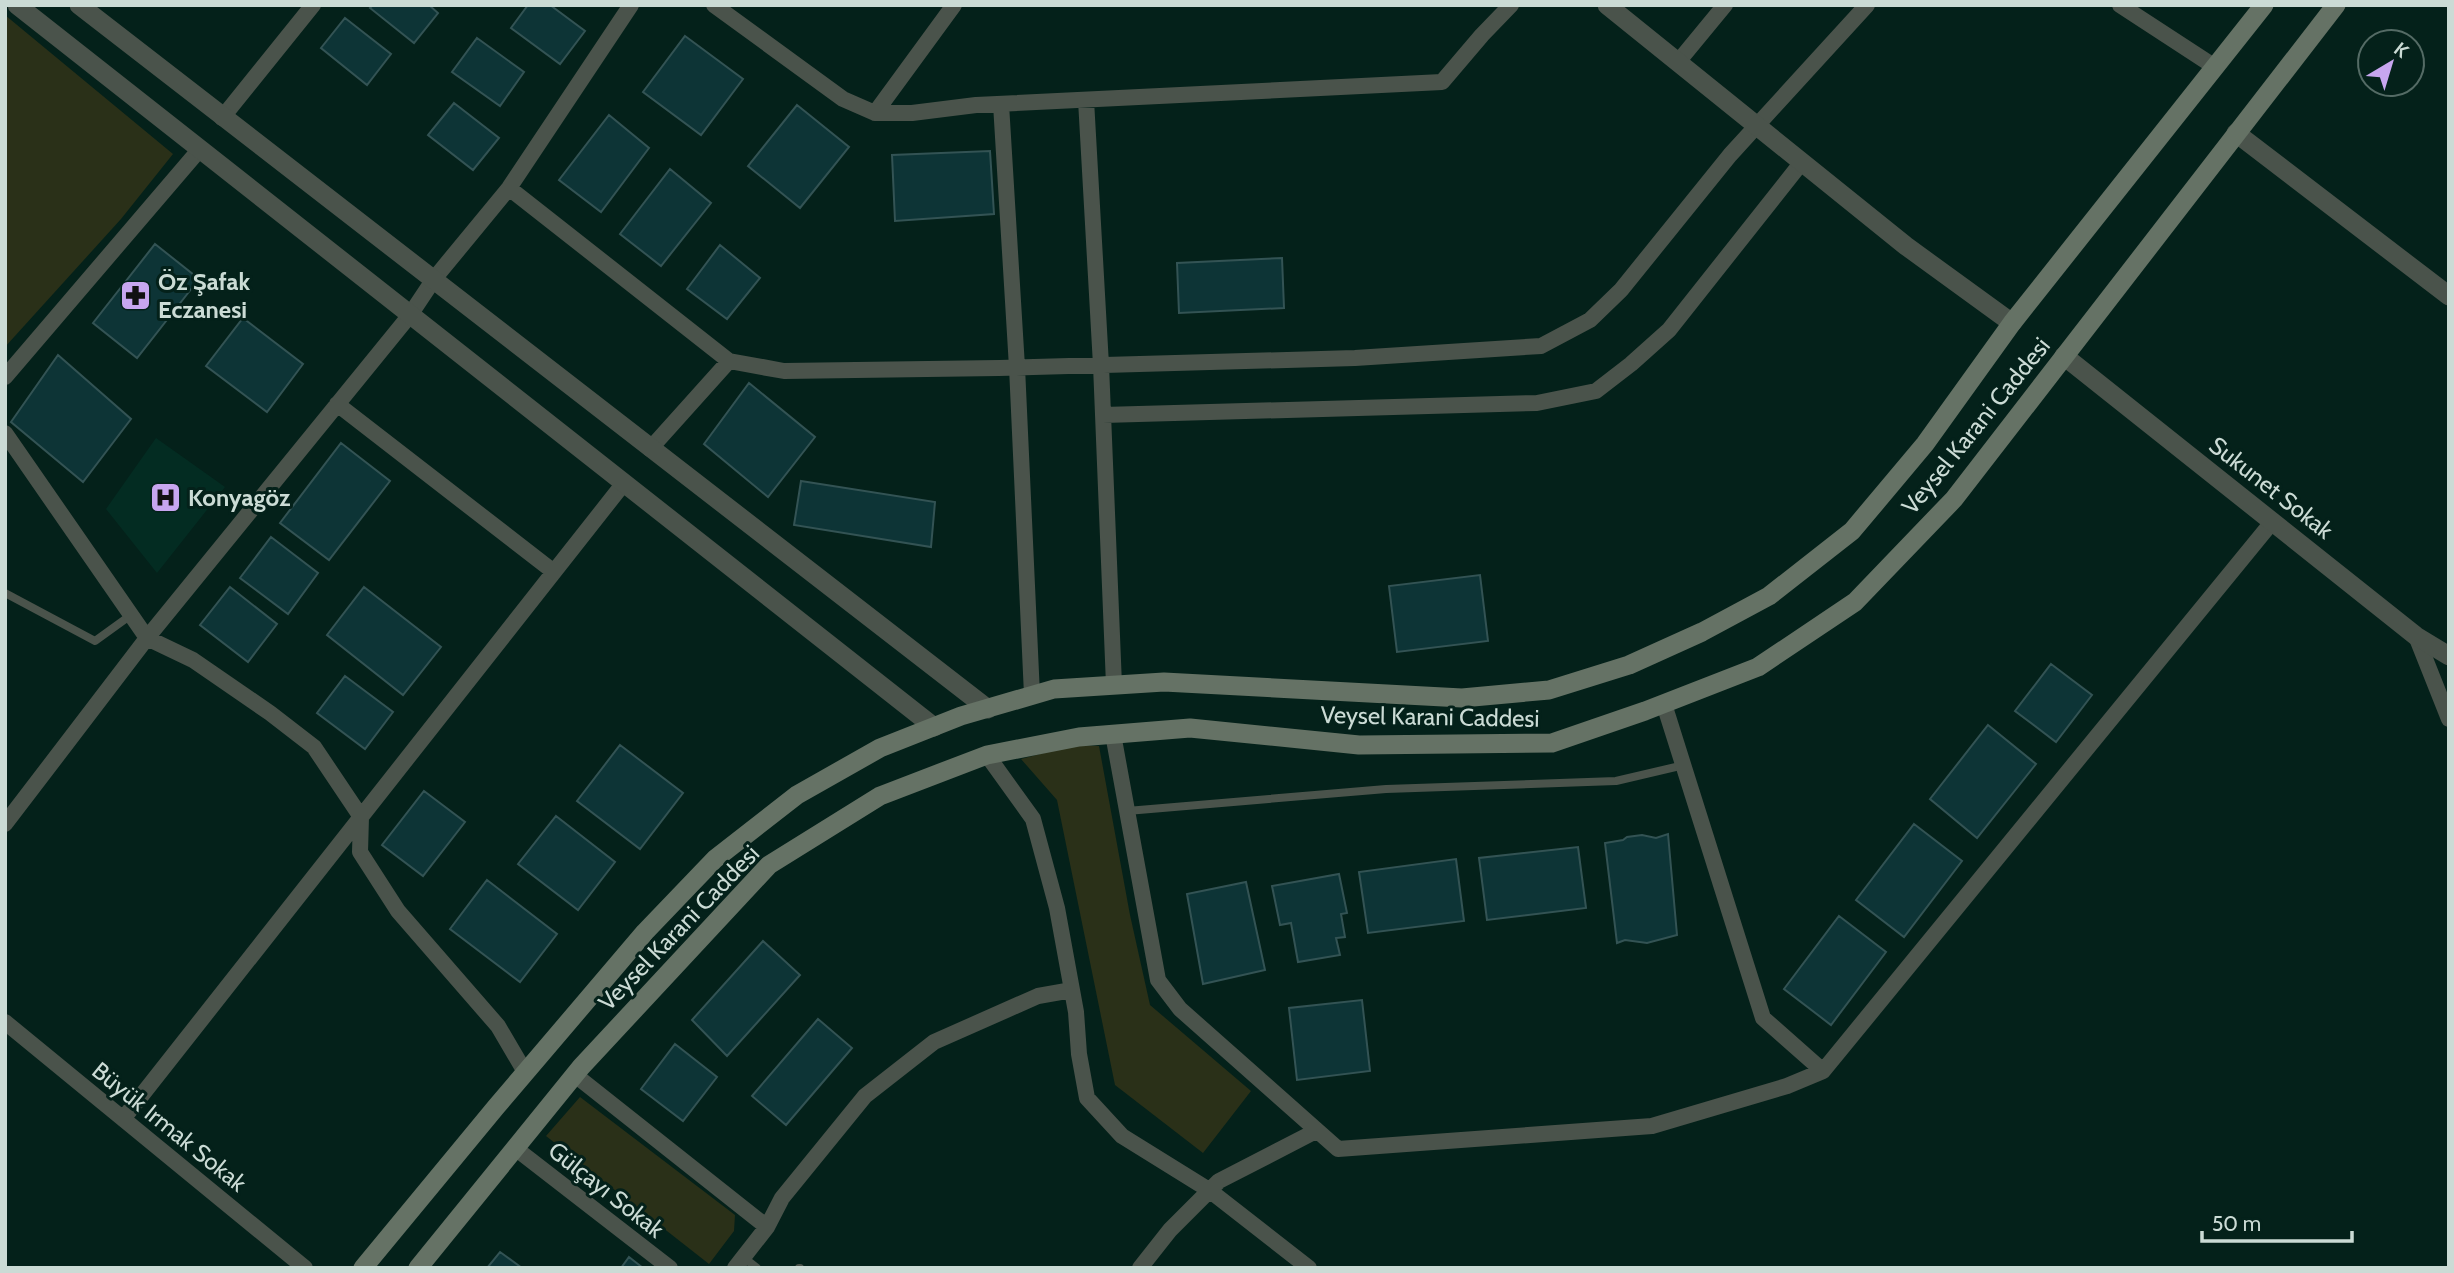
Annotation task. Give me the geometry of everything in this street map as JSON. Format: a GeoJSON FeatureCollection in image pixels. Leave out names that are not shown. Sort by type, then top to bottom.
{"type":"FeatureCollection","features":[{"type":"Feature","properties":{"kind":"main road","name":"Veysel Karani Caddesi"},"geometry":{"type":"LineString","coordinates":[[363,1268],[645,932],[715,859],[797,795],[880,748],[934,727],[1054,689],[1164,682],[1462,698],[1549,690],[1629,665],[1702,632],[1769,596],[1852,531],[1925,444],[2012,323],[2264,5]]}},
{"type":"Feature","properties":{"kind":"main road","name":"Veysel Karani Caddesi"},"geometry":{"type":"LineString","coordinates":[[418,1268],[575,1074],[769,865],[880,796],[987,755],[1079,737],[1190,728],[1359,745],[1552,743],[1664,704],[1758,667],[1854,602],[1954,499],[2336,5]]}},
{"type":"Feature","properties":{"kind":"street"},"geometry":{"type":"LineString","coordinates":[[17,5],[934,727]]}},
{"type":"Feature","properties":{"kind":"street"},"geometry":{"type":"LineString","coordinates":[[79,5],[988,709]]}},
{"type":"Feature","properties":{"kind":"street"},"geometry":{"type":"LineString","coordinates":[[222,118],[313,5]]}},
{"type":"Feature","properties":{"kind":"street"},"geometry":{"type":"LineString","coordinates":[[5,824],[147,638],[410,315],[434,279],[509,188],[631,5]]}},
{"type":"Feature","properties":{"kind":"street"},"geometry":{"type":"LineString","coordinates":[[714,5],[843,99],[875,113],[1441,82],[1511,5]]}},
{"type":"Feature","properties":{"kind":"street"},"geometry":{"type":"LineString","coordinates":[[875,113],[954,5]]}},
{"type":"Feature","properties":{"kind":"street"},"geometry":{"type":"LineString","coordinates":[[1608,5],[1906,246],[2012,323]]}},
{"type":"Feature","properties":{"kind":"street"},"geometry":{"type":"LineString","coordinates":[[1678,62],[1725,5]]}},
{"type":"Feature","properties":{"kind":"street"},"geometry":{"type":"LineString","coordinates":[[509,188],[729,360],[784,371],[1355,358],[1541,346],[1590,320],[1621,290],[1756,125],[1867,5]]}},
{"type":"Feature","properties":{"kind":"street"},"geometry":{"type":"LineString","coordinates":[[2120,5],[2215,67]]}},
{"type":"Feature","properties":{"kind":"street"},"geometry":{"type":"LineString","coordinates":[[1086,100],[1101,365],[1114,685]]}},
{"type":"Feature","properties":{"kind":"street"},"geometry":{"type":"LineString","coordinates":[[1001,104],[1017,367],[1032,695]]}},
{"type":"Feature","properties":{"kind":"street"},"geometry":{"type":"LineString","coordinates":[[2236,133],[2449,296]]}},
{"type":"Feature","properties":{"kind":"street"},"geometry":{"type":"LineString","coordinates":[[5,377],[200,149]]}},
{"type":"Feature","properties":{"kind":"street"},"geometry":{"type":"LineString","coordinates":[[1103,415],[1537,403],[1596,391],[1669,330],[1802,162]]}},
{"type":"Feature","properties":{"kind":"street","name":"Sukunet Sokak"},"geometry":{"type":"LineString","coordinates":[[2064,356],[2416,636],[2449,656]]}},
{"type":"Feature","properties":{"kind":"street"},"geometry":{"type":"LineString","coordinates":[[650,449],[729,360]]}},
{"type":"Feature","properties":{"kind":"street"},"geometry":{"type":"LineString","coordinates":[[337,404],[554,572]]}},
{"type":"Feature","properties":{"kind":"street"},"geometry":{"type":"LineString","coordinates":[[5,433],[147,638],[192,660],[270,713],[314,747],[361,817],[360,852],[398,911],[498,1026],[525,1072]]}},
{"type":"Feature","properties":{"kind":"street"},"geometry":{"type":"LineString","coordinates":[[123,1119],[624,483]]}},
{"type":"Feature","properties":{"kind":"street"},"geometry":{"type":"LineString","coordinates":[[1114,734],[1157,979],[1180,1009],[1338,1149],[1652,1126],[1787,1086],[1823,1071],[2273,521]]}},
{"type":"Feature","properties":{"kind":"street"},"geometry":{"type":"LineString","coordinates":[[2416,636],[2449,719]]}},
{"type":"Feature","properties":{"kind":"street"},"geometry":{"type":"LineString","coordinates":[[1664,704],[1763,1018],[1823,1071]]}},
{"type":"Feature","properties":{"kind":"street"},"geometry":{"type":"LineString","coordinates":[[987,755],[1033,819],[1057,908],[1087,1098],[1122,1136],[1209,1190],[1308,1268]]}},
{"type":"Feature","properties":{"kind":"street"},"geometry":{"type":"LineString","coordinates":[[739,1262],[766,1227],[782,1198],[864,1096],[934,1042],[1038,996],[1072,990]]}},
{"type":"Feature","properties":{"kind":"street","name":"Büyük Irmak Sokak"},"geometry":{"type":"LineString","coordinates":[[5,1021],[305,1268]]}},
{"type":"Feature","properties":{"kind":"street"},"geometry":{"type":"LineString","coordinates":[[575,1074],[766,1227]]}},
{"type":"Feature","properties":{"kind":"street"},"geometry":{"type":"LineString","coordinates":[[1140,1268],[1170,1230],[1219,1181],[1317,1131]]}},
{"type":"Feature","properties":{"kind":"street","name":"Gülçayı Sokak"},"geometry":{"type":"LineString","coordinates":[[515,1148],[670,1268]]}},
{"type":"Feature","properties":{"kind":"lane"},"geometry":{"type":"LineString","coordinates":[[5,593],[94,641],[131,615]]}},
{"type":"Feature","properties":{"kind":"lane"},"geometry":{"type":"LineString","coordinates":[[1127,811],[1386,789],[1616,782],[1684,765]]}},
{"type":"Feature","properties":{"kind":"lane"},"geometry":{"type":"LineString","coordinates":[[739,1262],[757,1268]]}},
{"type":"Feature","properties":{"kind":"shaded area"},"geometry":{"type":"Polygon","coordinates":[[[5,15],[173,154],[121,219],[5,347],[5,15]]]}},
{"type":"Feature","properties":{"kind":"shaded area","name":"Konyagöz"},"geometry":{"type":"Polygon","coordinates":[[[156,438],[225,487],[157,573],[106,509],[156,438]]]}},
{"type":"Feature","properties":{"kind":"shaded area"},"geometry":{"type":"Polygon","coordinates":[[[1074,745],[1099,746],[1130,915],[1150,1005],[1251,1091],[1203,1153],[1115,1085],[1057,800],[1021,759],[1074,745]]]}},
{"type":"Feature","properties":{"kind":"shaded area"},"geometry":{"type":"Polygon","coordinates":[[[580,1097],[735,1215],[734,1231],[709,1264],[546,1136],[580,1097]]]}},
{"type":"Feature","properties":{"kind":"building"},"geometry":{"type":"Polygon","coordinates":[[[373,5],[429,5],[438,13],[414,43],[370,8],[373,5]]]}},
{"type":"Feature","properties":{"kind":"building"},"geometry":{"type":"Polygon","coordinates":[[[528,5],[550,5],[585,31],[560,64],[511,28],[528,5]]]}},
{"type":"Feature","properties":{"kind":"building"},"geometry":{"type":"Polygon","coordinates":[[[345,18],[391,54],[367,85],[321,48],[345,18]]]}},
{"type":"Feature","properties":{"kind":"building"},"geometry":{"type":"Polygon","coordinates":[[[685,36],[743,79],[701,135],[643,92],[685,36]]]}},
{"type":"Feature","properties":{"kind":"building"},"geometry":{"type":"Polygon","coordinates":[[[477,38],[524,72],[500,106],[452,72],[477,38]]]}},
{"type":"Feature","properties":{"kind":"building"},"geometry":{"type":"Polygon","coordinates":[[[454,103],[499,138],[473,170],[428,135],[454,103]]]}},
{"type":"Feature","properties":{"kind":"building"},"geometry":{"type":"Polygon","coordinates":[[[797,105],[849,147],[800,208],[748,166],[797,105]]]}},
{"type":"Feature","properties":{"kind":"building"},"geometry":{"type":"Polygon","coordinates":[[[609,115],[649,148],[601,212],[559,180],[609,115]]]}},
{"type":"Feature","properties":{"kind":"building"},"geometry":{"type":"Polygon","coordinates":[[[990,151],[994,214],[895,221],[892,155],[990,151]]]}},
{"type":"Feature","properties":{"kind":"building"},"geometry":{"type":"Polygon","coordinates":[[[670,169],[711,203],[661,266],[620,234],[670,169]]]}},
{"type":"Feature","properties":{"kind":"building"},"geometry":{"type":"Polygon","coordinates":[[[155,244],[199,279],[137,358],[93,323],[155,244]]]}},
{"type":"Feature","properties":{"kind":"building"},"geometry":{"type":"Polygon","coordinates":[[[720,245],[760,278],[727,319],[687,289],[720,245]]]}},
{"type":"Feature","properties":{"kind":"building"},"geometry":{"type":"Polygon","coordinates":[[[1282,258],[1284,308],[1179,313],[1177,263],[1282,258]]]}},
{"type":"Feature","properties":{"kind":"building"},"geometry":{"type":"Polygon","coordinates":[[[243,318],[303,364],[267,412],[206,366],[243,318]]]}},
{"type":"Feature","properties":{"kind":"building"},"geometry":{"type":"Polygon","coordinates":[[[58,355],[131,419],[83,482],[11,422],[58,355]]]}},
{"type":"Feature","properties":{"kind":"building"},"geometry":{"type":"Polygon","coordinates":[[[749,383],[815,437],[768,497],[704,444],[749,383]]]}},
{"type":"Feature","properties":{"kind":"building"},"geometry":{"type":"Polygon","coordinates":[[[341,443],[390,481],[329,560],[280,523],[341,443]]]}},
{"type":"Feature","properties":{"kind":"building"},"geometry":{"type":"Polygon","coordinates":[[[801,481],[935,502],[931,547],[794,525],[801,481]]]}},
{"type":"Feature","properties":{"kind":"building"},"geometry":{"type":"Polygon","coordinates":[[[271,537],[318,573],[288,614],[240,578],[271,537]]]}},
{"type":"Feature","properties":{"kind":"building"},"geometry":{"type":"Polygon","coordinates":[[[1480,575],[1488,641],[1397,652],[1389,586],[1480,575]]]}},
{"type":"Feature","properties":{"kind":"building"},"geometry":{"type":"Polygon","coordinates":[[[230,587],[277,624],[248,662],[200,625],[230,587]]]}},
{"type":"Feature","properties":{"kind":"building"},"geometry":{"type":"Polygon","coordinates":[[[364,587],[441,647],[403,695],[327,635],[364,587]]]}},
{"type":"Feature","properties":{"kind":"building"},"geometry":{"type":"Polygon","coordinates":[[[2051,664],[2092,695],[2056,742],[2015,711],[2051,664]]]}},
{"type":"Feature","properties":{"kind":"building"},"geometry":{"type":"Polygon","coordinates":[[[345,676],[393,712],[365,749],[317,713],[345,676]]]}},
{"type":"Feature","properties":{"kind":"building"},"geometry":{"type":"Polygon","coordinates":[[[1988,725],[2036,764],[1977,838],[1930,799],[1988,725]]]}},
{"type":"Feature","properties":{"kind":"building"},"geometry":{"type":"Polygon","coordinates":[[[620,745],[683,793],[640,849],[577,801],[620,745]]]}},
{"type":"Feature","properties":{"kind":"building"},"geometry":{"type":"Polygon","coordinates":[[[424,791],[465,822],[423,876],[382,845],[424,791]]]}},
{"type":"Feature","properties":{"kind":"building"},"geometry":{"type":"Polygon","coordinates":[[[556,816],[615,862],[578,910],[518,864],[556,816]]]}},
{"type":"Feature","properties":{"kind":"building"},"geometry":{"type":"Polygon","coordinates":[[[1914,824],[1962,861],[1904,937],[1856,900],[1914,824]]]}},
{"type":"Feature","properties":{"kind":"building"},"geometry":{"type":"Polygon","coordinates":[[[1668,834],[1677,935],[1647,943],[1625,940],[1617,943],[1605,843],[1627,837],[1642,835],[1656,838],[1668,834]]]}},
{"type":"Feature","properties":{"kind":"building"},"geometry":{"type":"Polygon","coordinates":[[[1578,847],[1586,908],[1487,920],[1479,858],[1578,847]]]}},
{"type":"Feature","properties":{"kind":"building"},"geometry":{"type":"Polygon","coordinates":[[[1456,859],[1464,921],[1368,933],[1359,872],[1456,859]]]}},
{"type":"Feature","properties":{"kind":"building"},"geometry":{"type":"Polygon","coordinates":[[[1339,874],[1347,913],[1341,914],[1345,937],[1336,938],[1340,955],[1298,962],[1291,923],[1280,925],[1272,886],[1339,874]]]}},
{"type":"Feature","properties":{"kind":"building"},"geometry":{"type":"Polygon","coordinates":[[[487,880],[557,934],[520,982],[450,929],[487,880]]]}},
{"type":"Feature","properties":{"kind":"building"},"geometry":{"type":"Polygon","coordinates":[[[1246,882],[1265,970],[1203,984],[1187,894],[1246,882]]]}},
{"type":"Feature","properties":{"kind":"building"},"geometry":{"type":"Polygon","coordinates":[[[1839,916],[1886,952],[1831,1025],[1784,989],[1839,916]]]}},
{"type":"Feature","properties":{"kind":"building"},"geometry":{"type":"Polygon","coordinates":[[[763,941],[800,975],[727,1056],[692,1020],[763,941]]]}},
{"type":"Feature","properties":{"kind":"building"},"geometry":{"type":"Polygon","coordinates":[[[1362,1000],[1370,1071],[1297,1080],[1289,1008],[1362,1000]]]}},
{"type":"Feature","properties":{"kind":"building"},"geometry":{"type":"Polygon","coordinates":[[[818,1019],[852,1048],[786,1125],[752,1096],[818,1019]]]}},
{"type":"Feature","properties":{"kind":"building"},"geometry":{"type":"Polygon","coordinates":[[[675,1044],[717,1077],[683,1121],[641,1089],[675,1044]]]}},
{"type":"Feature","properties":{"kind":"building"},"geometry":{"type":"Polygon","coordinates":[[[500,1252],[522,1268],[487,1268],[500,1252]]]}},
{"type":"Feature","properties":{"kind":"building"},"geometry":{"type":"Polygon","coordinates":[[[629,1257],[643,1268],[621,1268],[629,1257]]]}},
{"type":"Feature","properties":{"kind":"place","name":"Öz Şafak Eczanesi"},"geometry":{"type":"Point","coordinates":[135,296]}},
{"type":"Feature","properties":{"kind":"place","name":"Konyagöz"},"geometry":{"type":"Point","coordinates":[165,498]}}]}
